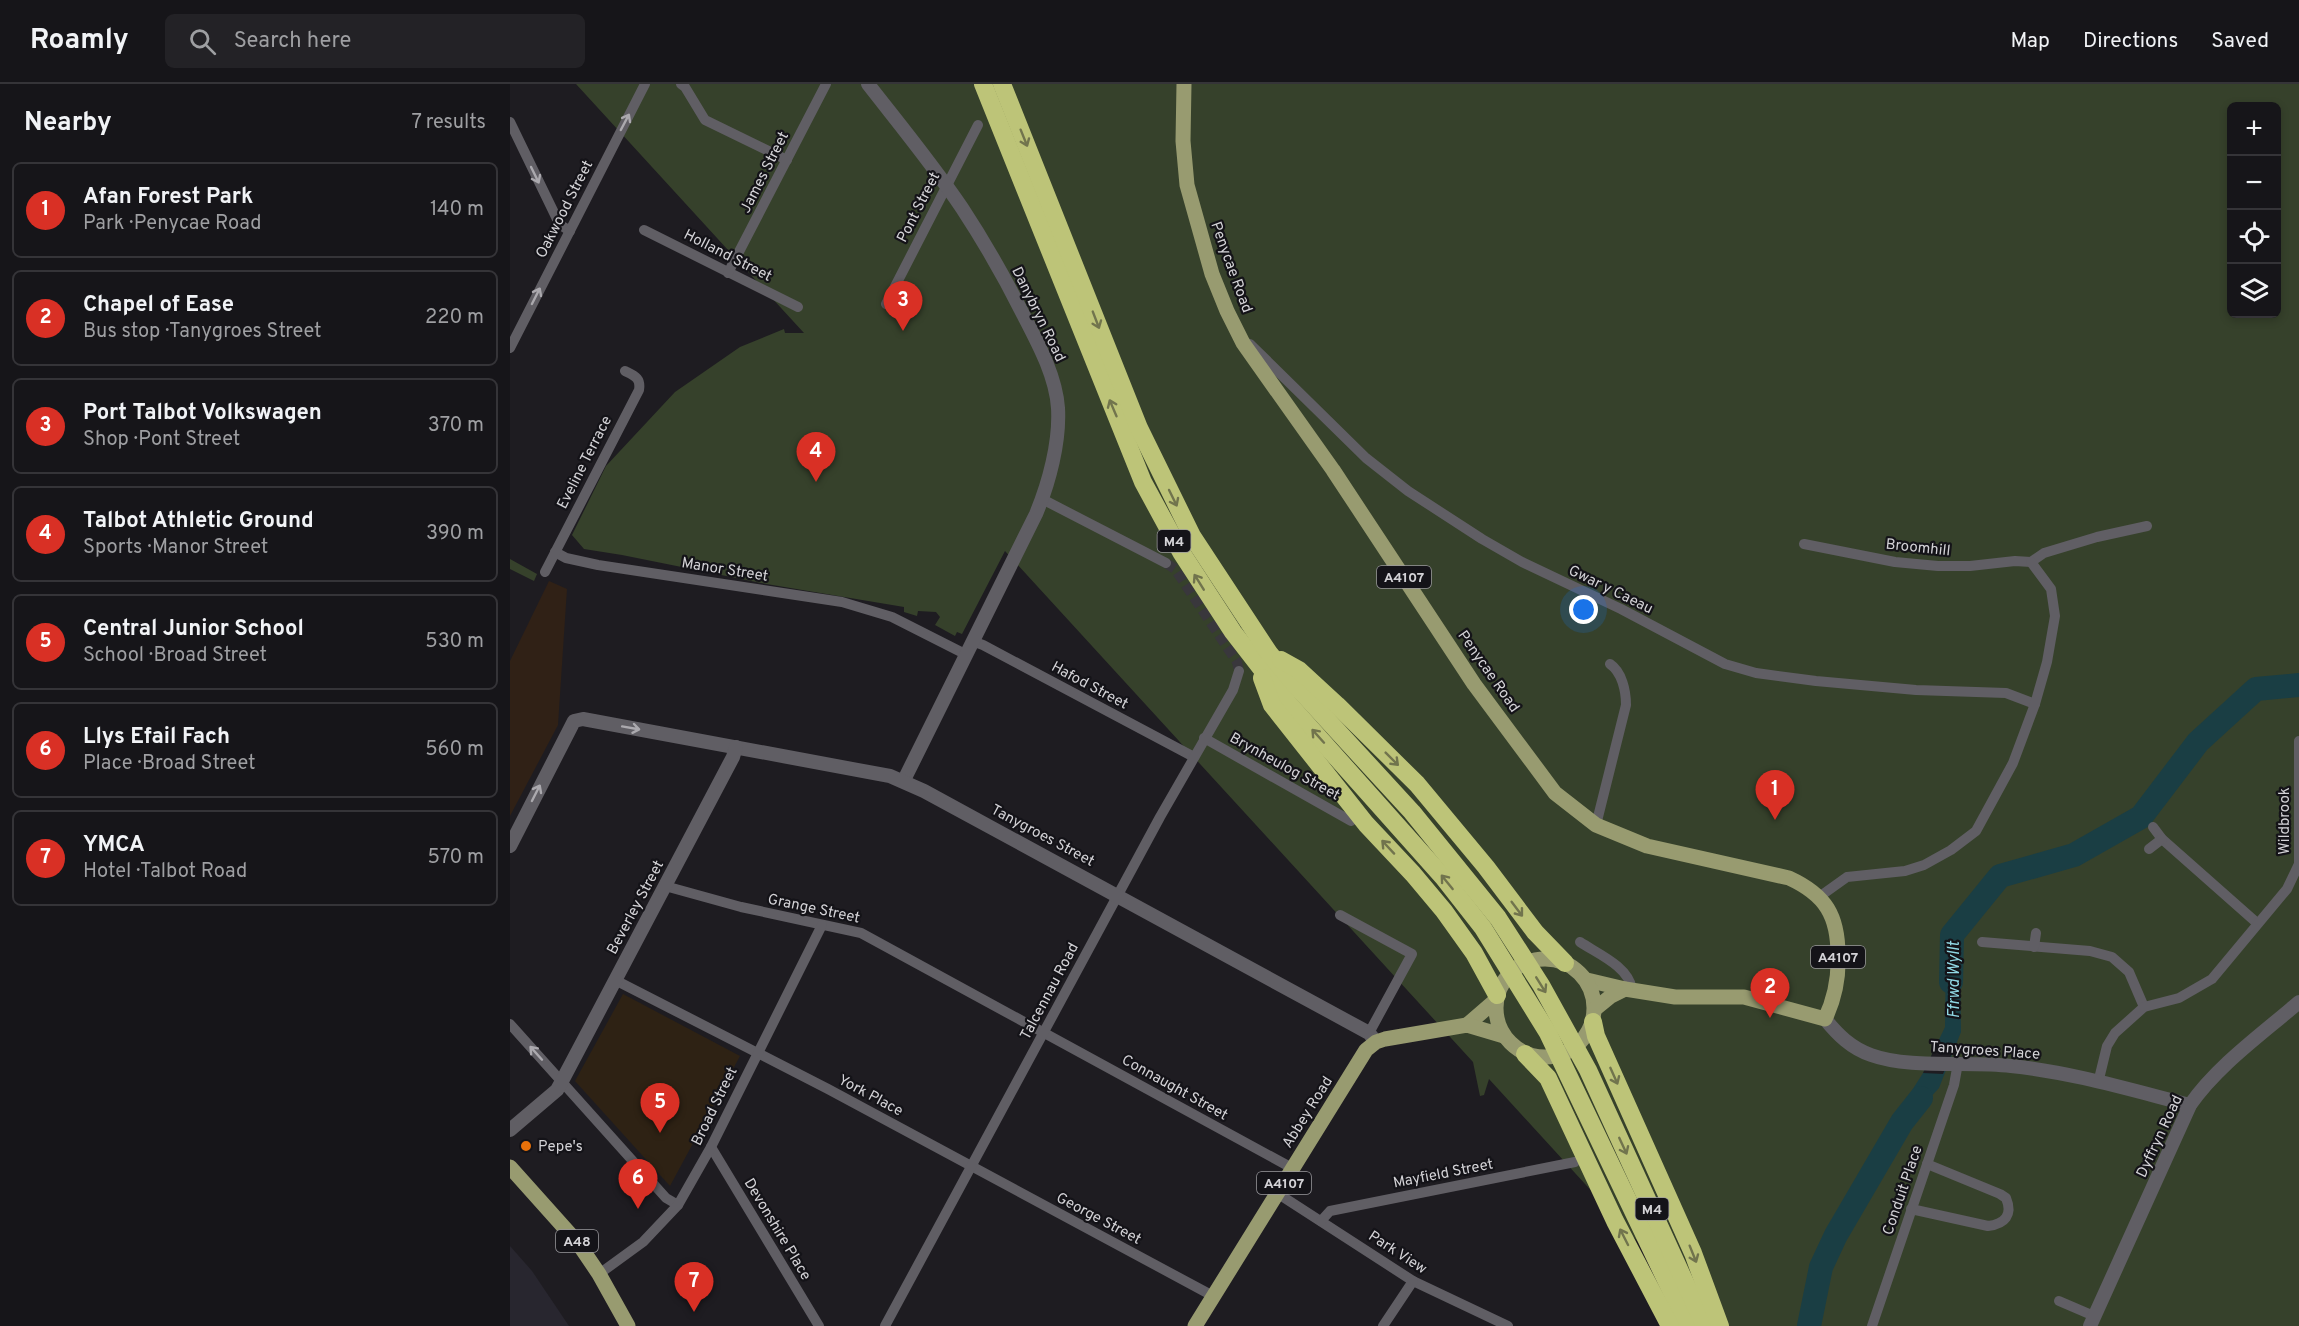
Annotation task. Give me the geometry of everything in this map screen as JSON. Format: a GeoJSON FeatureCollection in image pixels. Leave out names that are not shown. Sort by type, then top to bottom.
{"type":"FeatureCollection","features":[{"type":"Feature","properties":{"kind":"highway","name":"M4"},"geometry":{"type":"LineString","coordinates":[[983,84],[1143,482],[1205,592],[1262,658]]}},
{"type":"Feature","properties":{"kind":"highway","name":"M4"},"geometry":{"type":"LineString","coordinates":[[1002,84],[1139,428],[1192,536],[1262,658],[1300,717],[1443,877],[1491,923],[1563,1023],[1599,1093],[1705,1326]]}},
{"type":"Feature","properties":{"kind":"highway"},"geometry":{"type":"LineString","coordinates":[[1497,998],[1474,953],[1444,911],[1366,824],[1272,705],[1262,658],[1299,670],[1417,784],[1486,867],[1535,932],[1565,963]]}},
{"type":"Feature","properties":{"kind":"highway","name":"M4"},"geometry":{"type":"LineString","coordinates":[[1491,923],[1548,1034],[1688,1326]]}},
{"type":"Feature","properties":{"kind":"highway"},"geometry":{"type":"LineString","coordinates":[[1594,1015],[1596,1036],[1693,1253],[1720,1326]]}},
{"type":"Feature","properties":{"kind":"highway"},"geometry":{"type":"LineString","coordinates":[[1525,1054],[1548,1078],[1615,1221],[1670,1326]]}},
{"type":"Feature","properties":{"kind":"main road","name":"Penycae Road"},"geometry":{"type":"LineString","coordinates":[[1185,88],[1184,141],[1187,185],[1212,274],[1243,343],[1333,470],[1474,684],[1555,793],[1596,825],[1647,846],[1789,878],[1819,897]]}},
{"type":"Feature","properties":{"kind":"main road","name":"A4107"},"geometry":{"type":"LineString","coordinates":[[1819,897],[1834,919],[1838,932],[1838,982],[1832,1003],[1824,1019]]}},
{"type":"Feature","properties":{"kind":"main road"},"geometry":{"type":"LineString","coordinates":[[1467,1025],[1497,998],[1506,978],[1516,968],[1542,959],[1565,963],[1587,980],[1628,989],[1675,996],[1744,997],[1824,1019]]}},
{"type":"Feature","properties":{"kind":"main road"},"geometry":{"type":"LineString","coordinates":[[1587,980],[1594,1015]]}},
{"type":"Feature","properties":{"kind":"main road"},"geometry":{"type":"LineString","coordinates":[[1497,998],[1497,1019],[1510,1044],[1525,1054],[1549,1058],[1565,1054],[1578,1045],[1588,1033],[1594,1015],[1611,996],[1628,989]]}},
{"type":"Feature","properties":{"kind":"main road"},"geometry":{"type":"LineString","coordinates":[[1372,1037],[1467,1025],[1504,1036]]}},
{"type":"Feature","properties":{"kind":"main road","name":"Abbey Road"},"geometry":{"type":"LineString","coordinates":[[1196,1326],[1372,1037]]}},
{"type":"Feature","properties":{"kind":"main road","name":"A48"},"geometry":{"type":"LineString","coordinates":[[510,1167],[578,1243],[599,1274],[628,1326]]}},
{"type":"Feature","properties":{"kind":"street","name":"Oakwood Street"},"geometry":{"type":"LineString","coordinates":[[510,348],[645,84]]}},
{"type":"Feature","properties":{"kind":"street"},"geometry":{"type":"LineString","coordinates":[[681,84],[702,117],[787,160]]}},
{"type":"Feature","properties":{"kind":"street","name":"James Street"},"geometry":{"type":"LineString","coordinates":[[728,273],[826,84]]}},
{"type":"Feature","properties":{"kind":"street","name":"Danybryn Road"},"geometry":{"type":"LineString","coordinates":[[868,84],[946,185],[1015,297],[1037,342],[1055,390],[1058,424],[1042,499],[904,780]]}},
{"type":"Feature","properties":{"kind":"street"},"geometry":{"type":"LineString","coordinates":[[510,122],[557,219],[570,231]]}},
{"type":"Feature","properties":{"kind":"street","name":"Pont Street"},"geometry":{"type":"LineString","coordinates":[[886,304],[978,124]]}},
{"type":"Feature","properties":{"kind":"street","name":"Holland Street"},"geometry":{"type":"LineString","coordinates":[[644,230],[798,307]]}},
{"type":"Feature","properties":{"kind":"street","name":"Gwar y Caeau"},"geometry":{"type":"LineString","coordinates":[[1243,343],[1250,344],[1366,458],[1408,491],[1522,562],[1621,609],[1725,664],[1756,673],[1816,681],[1916,690],[2006,693],[2036,704]]}},
{"type":"Feature","properties":{"kind":"street","name":"Eveline Terrace"},"geometry":{"type":"LineString","coordinates":[[545,572],[639,390],[640,382],[637,377],[625,371]]}},
{"type":"Feature","properties":{"kind":"street"},"geometry":{"type":"LineString","coordinates":[[1042,499],[1166,563]]}},
{"type":"Feature","properties":{"kind":"street","name":"Broomhill"},"geometry":{"type":"LineString","coordinates":[[1804,544],[1895,562],[1938,566],[2031,562],[2044,553],[2097,537],[2147,526]]}},
{"type":"Feature","properties":{"kind":"street","name":"Manor Street"},"geometry":{"type":"LineString","coordinates":[[555,552],[566,558],[598,565],[842,602],[892,617],[967,655]]}},
{"type":"Feature","properties":{"kind":"street"},"geometry":{"type":"LineString","coordinates":[[1819,897],[1847,877],[1905,871],[1924,865],[1951,850],[1976,831],[2013,763],[2036,704],[2047,662],[2055,616],[2051,589],[2031,562]]}},
{"type":"Feature","properties":{"kind":"street","name":"Hafod Street"},"geometry":{"type":"LineString","coordinates":[[972,641],[1194,757]]}},
{"type":"Feature","properties":{"kind":"street"},"geometry":{"type":"LineString","coordinates":[[1596,825],[1626,705],[1626,696],[1616,668],[1610,664]]}},
{"type":"Feature","properties":{"kind":"street","name":"Talcennau Road"},"geometry":{"type":"LineString","coordinates":[[885,1326],[1204,738],[1233,690],[1239,671]]}},
{"type":"Feature","properties":{"kind":"street","name":"Tanygroes Street"},"geometry":{"type":"LineString","coordinates":[[510,846],[574,721],[583,719],[879,773],[904,780],[1372,1037]]}},
{"type":"Feature","properties":{"kind":"street","name":"Brynheulog Street"},"geometry":{"type":"LineString","coordinates":[[1204,738],[1351,821]]}},
{"type":"Feature","properties":{"kind":"street","name":"Wildbrook"},"geometry":{"type":"LineString","coordinates":[[2098,1083],[2107,1046],[2115,1033],[2144,1007],[2179,998],[2212,979],[2287,888],[2299,864],[2299,741]]}},
{"type":"Feature","properties":{"kind":"street","name":"Beverley Street"},"geometry":{"type":"LineString","coordinates":[[510,1130],[557,1090],[702,818],[736,747]]}},
{"type":"Feature","properties":{"kind":"street"},"geometry":{"type":"LineString","coordinates":[[2153,827],[2162,839],[2257,923]]}},
{"type":"Feature","properties":{"kind":"street"},"geometry":{"type":"LineString","coordinates":[[2149,849],[2162,839]]}},
{"type":"Feature","properties":{"kind":"street","name":"Grange Street"},"geometry":{"type":"LineString","coordinates":[[665,886],[741,908],[861,933],[1044,1032]]}},
{"type":"Feature","properties":{"kind":"street"},"geometry":{"type":"LineString","coordinates":[[1340,915],[1412,954],[1372,1037]]}},
{"type":"Feature","properties":{"kind":"street","name":"Broad Street"},"geometry":{"type":"LineString","coordinates":[[599,1274],[643,1242],[678,1205],[711,1147],[822,925]]}},
{"type":"Feature","properties":{"kind":"street"},"geometry":{"type":"LineString","coordinates":[[2034,947],[2036,933]]}},
{"type":"Feature","properties":{"kind":"street"},"geometry":{"type":"LineString","coordinates":[[1580,942],[1622,970],[1630,980],[1628,989]]}},
{"type":"Feature","properties":{"kind":"street"},"geometry":{"type":"LineString","coordinates":[[1982,942],[2090,951],[2112,957],[2129,972],[2144,1007]]}},
{"type":"Feature","properties":{"kind":"street","name":"York Place"},"geometry":{"type":"LineString","coordinates":[[615,980],[741,1047],[757,1052],[971,1166]]}},
{"type":"Feature","properties":{"kind":"street","name":"Dyffryn Road"},"geometry":{"type":"LineString","coordinates":[[2059,1301],[2092,1321],[2190,1105],[2218,1072],[2299,1002]]}},
{"type":"Feature","properties":{"kind":"street","name":"Tanygroes Place"},"geometry":{"type":"LineString","coordinates":[[1824,1019],[1840,1037],[1853,1047],[1896,1061],[2011,1066],[2098,1083],[2190,1105]]}},
{"type":"Feature","properties":{"kind":"street"},"geometry":{"type":"LineString","coordinates":[[510,1024],[666,1198],[678,1205]]}},
{"type":"Feature","properties":{"kind":"street","name":"Connaught Street"},"geometry":{"type":"LineString","coordinates":[[1044,1032],[1293,1168]]}},
{"type":"Feature","properties":{"kind":"street","name":"Conduit Place"},"geometry":{"type":"LineString","coordinates":[[1872,1326],[1954,1085],[1953,1063]]}},
{"type":"Feature","properties":{"kind":"street","name":"Devonshire Place"},"geometry":{"type":"LineString","coordinates":[[711,1147],[819,1326]]}},
{"type":"Feature","properties":{"kind":"street","name":"Mayfield Street"},"geometry":{"type":"LineString","coordinates":[[1321,1221],[1330,1210],[1575,1162]]}},
{"type":"Feature","properties":{"kind":"street"},"geometry":{"type":"LineString","coordinates":[[1911,1209],[1988,1226],[1998,1225],[2006,1220],[2008,1205],[2006,1198],[1928,1164]]}},
{"type":"Feature","properties":{"kind":"street","name":"George Street"},"geometry":{"type":"LineString","coordinates":[[971,1166],[1213,1296]]}},
{"type":"Feature","properties":{"kind":"street","name":"Park View"},"geometry":{"type":"LineString","coordinates":[[1278,1193],[1413,1281],[1508,1326]]}},
{"type":"Feature","properties":{"kind":"street"},"geometry":{"type":"LineString","coordinates":[[1383,1326],[1413,1281]]}},
{"type":"Feature","properties":{"kind":"shaded area"},"geometry":{"type":"Polygon","coordinates":[[[549,581],[567,589],[558,725],[510,816],[510,661],[549,581]]]}},
{"type":"Feature","properties":{"kind":"shaded area"},"geometry":{"type":"Polygon","coordinates":[[[623,994],[740,1056],[670,1186],[575,1081],[623,994]]]}},
{"type":"Feature","properties":{"kind":"shaded area"},"geometry":{"type":"Polygon","coordinates":[[[510,1246],[532,1271],[569,1326],[510,1326],[510,1246]]]}},
{"type":"Feature","properties":{"kind":"green space"},"geometry":{"type":"Polygon","coordinates":[[[576,84],[2299,84],[2299,1326],[1715,1326],[1489,1079],[1484,1095],[1480,1096],[1473,1062],[1005,551],[962,634],[957,632],[955,636],[935,625],[940,617],[936,612],[918,611],[917,616],[904,612],[904,607],[761,583],[584,549],[572,535],[606,466],[675,392],[740,347],[784,329],[785,333],[804,333],[576,84]]]}},
{"type":"Feature","properties":{"kind":"green space"},"geometry":{"type":"Polygon","coordinates":[[[510,559],[537,574],[534,581],[510,569],[510,559]]]}},
{"type":"Feature","properties":{"kind":"water"},"geometry":{"type":"Polygon","coordinates":[[[1946,948],[1960,948],[1961,1032],[1939,1088],[1905,1125],[1895,1117],[1923,1073],[1945,1027],[1946,948]]]}},
{"type":"Feature","properties":{"kind":"water"},"geometry":{"type":"Polygon","coordinates":[[[1806,1310],[1818,1315],[1815,1326],[1802,1326],[1806,1310]]]}},
{"type":"Feature","properties":{"kind":"pier"},"geometry":{"type":"Polygon","coordinates":[[[1934,1050],[1953,1051],[1943,1074],[1923,1073],[1934,1050]]]}},
{"type":"Feature","properties":{"kind":"waterway","name":"Ffrwd Wyllt"},"geometry":{"type":"LineString","coordinates":[[1951,982],[1952,935],[2000,876],[2074,855],[2141,817],[2198,742],[2256,689],[2299,685]]}},
{"type":"Feature","properties":{"kind":"waterway","name":"Ffrwd Wyllt"},"geometry":{"type":"LineString","coordinates":[[1809,1326],[1821,1267],[1836,1235],[1902,1122],[1921,1098]]}},
{"type":"Feature","properties":{"kind":"tunnel"},"geometry":{"type":"LineString","coordinates":[[1166,563],[1175,569],[1237,662],[1239,671]]}},
{"type":"Feature","properties":{"kind":"place","name":"Port Talbot Volkswagen"},"geometry":{"type":"Point","coordinates":[903,331]}},
{"type":"Feature","properties":{"kind":"place","name":"Talbot Athletic Ground"},"geometry":{"type":"Point","coordinates":[816,482]}},
{"type":"Feature","properties":{"kind":"place","name":"Afan Forest Park"},"geometry":{"type":"Point","coordinates":[1775,820]}},
{"type":"Feature","properties":{"kind":"place","name":"Chapel of Ease"},"geometry":{"type":"Point","coordinates":[1770,1018]}},
{"type":"Feature","properties":{"kind":"place","name":"Central Junior School"},"geometry":{"type":"Point","coordinates":[660,1133]}},
{"type":"Feature","properties":{"kind":"place","name":"Pepe's"},"geometry":{"type":"Point","coordinates":[526,1146]}},
{"type":"Feature","properties":{"kind":"place","name":"Llys Efail Fach"},"geometry":{"type":"Point","coordinates":[638,1209]}},
{"type":"Feature","properties":{"kind":"place","name":"YMCA"},"geometry":{"type":"Point","coordinates":[694,1312]}}]}
